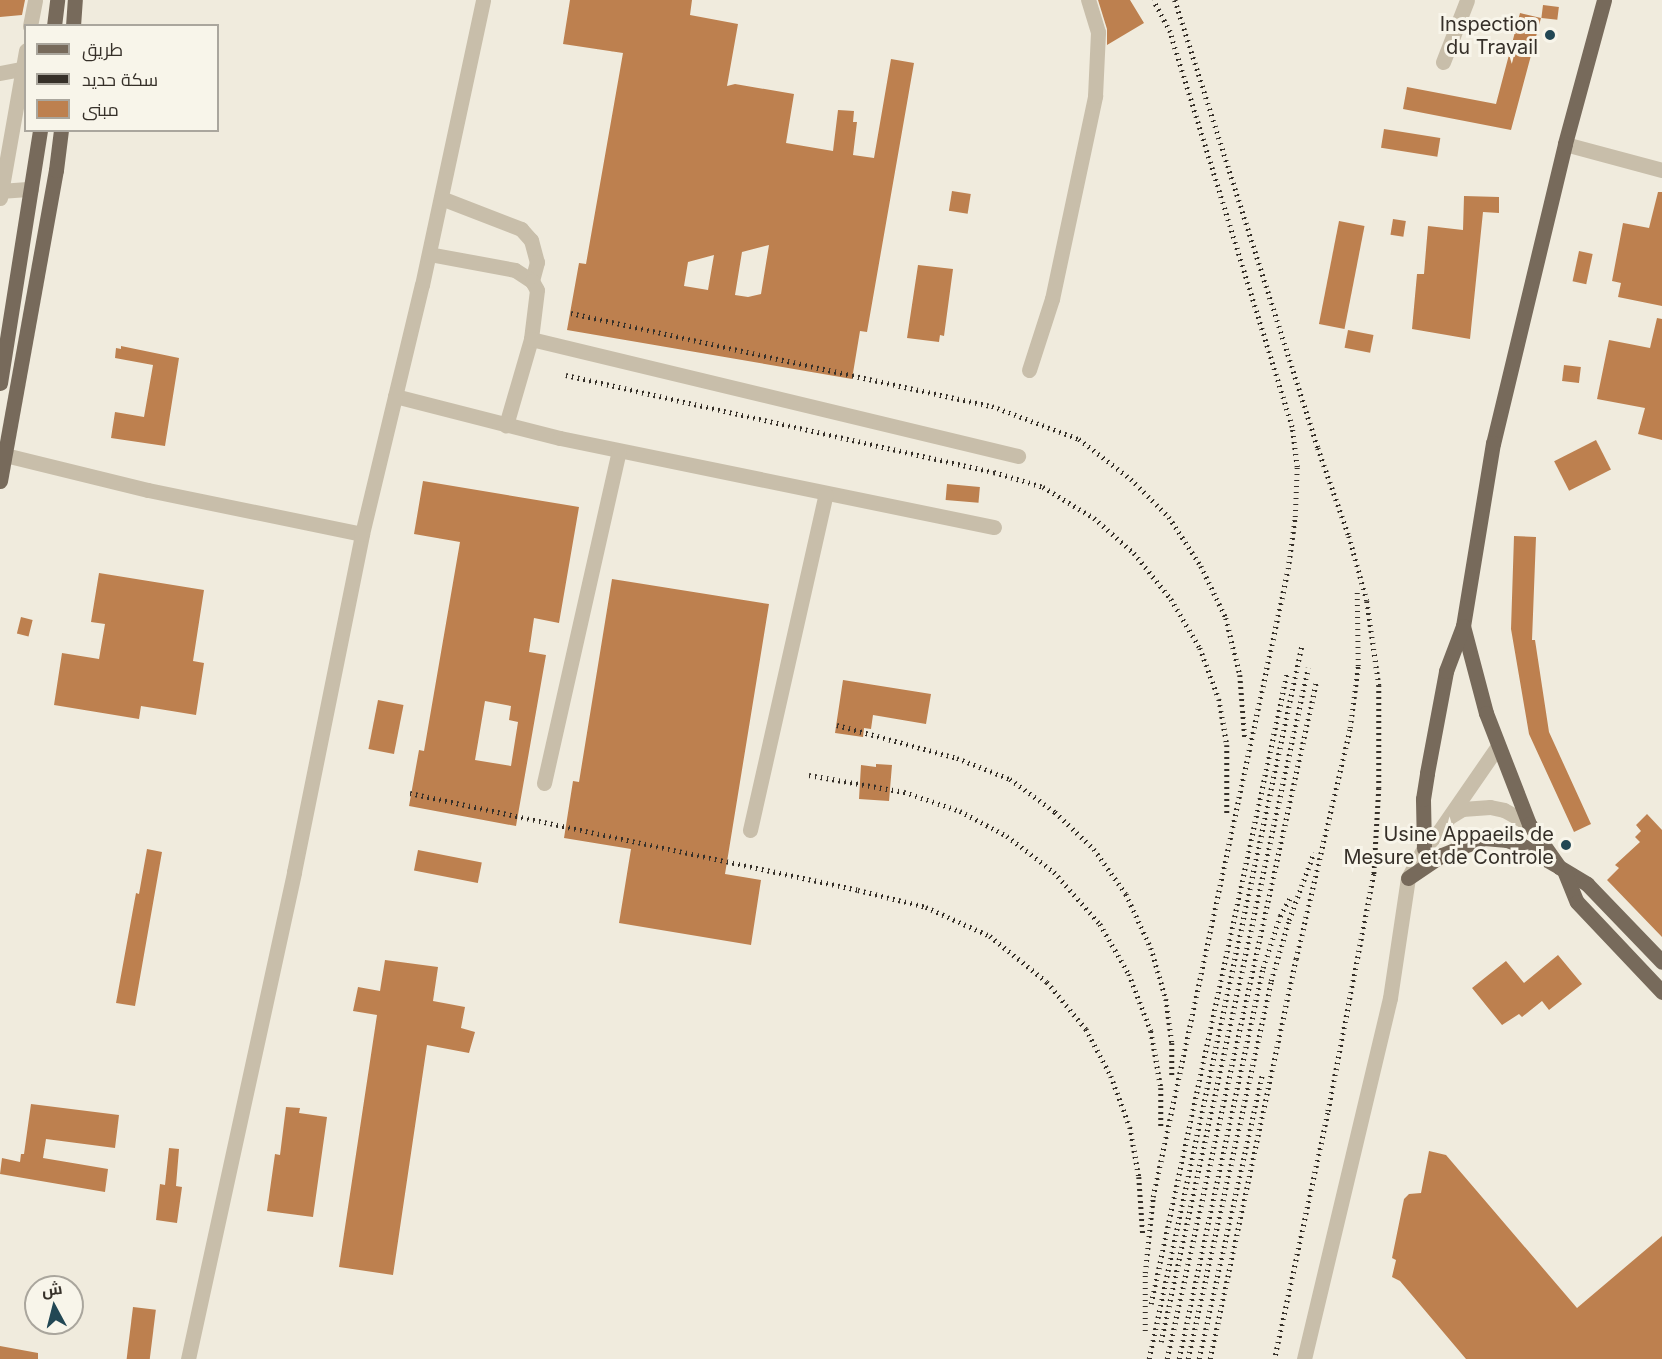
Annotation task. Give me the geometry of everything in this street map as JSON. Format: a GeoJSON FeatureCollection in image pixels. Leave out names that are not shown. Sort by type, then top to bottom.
{"type":"FeatureCollection","features":[{"type":"Feature","properties":{"kind":"main road"},"geometry":{"type":"LineString","coordinates":[[54,24],[57,0]]}},
{"type":"Feature","properties":{"kind":"main road"},"geometry":{"type":"LineString","coordinates":[[73,24],[75,0]]}},
{"type":"Feature","properties":{"kind":"main road"},"geometry":{"type":"LineString","coordinates":[[1424,848],[1426,780],[1446,671],[1463,626],[1493,443],[1565,144],[1604,0]]}},
{"type":"Feature","properties":{"kind":"main road"},"geometry":{"type":"LineString","coordinates":[[0,383],[40,132]]}},
{"type":"Feature","properties":{"kind":"main road"},"geometry":{"type":"LineString","coordinates":[[0,481],[56,170],[61,132]]}},
{"type":"Feature","properties":{"kind":"main road"},"geometry":{"type":"LineString","coordinates":[[1463,626],[1486,713],[1529,824],[1562,870],[1578,902],[1662,992]]}},
{"type":"Feature","properties":{"kind":"main road"},"geometry":{"type":"LineString","coordinates":[[1408,878],[1442,855],[1484,838],[1507,840],[1523,846],[1587,884],[1662,962]]}},
{"type":"Feature","properties":{"kind":"street"},"geometry":{"type":"LineString","coordinates":[[30,24],[35,0]]}},
{"type":"Feature","properties":{"kind":"street"},"geometry":{"type":"LineString","coordinates":[[188,1359],[294,872],[362,534],[429,254],[483,0]]}},
{"type":"Feature","properties":{"kind":"street"},"geometry":{"type":"LineString","coordinates":[[1029,370],[1052,299],[1095,96],[1098,32],[1088,0]]}},
{"type":"Feature","properties":{"kind":"street"},"geometry":{"type":"LineString","coordinates":[[1443,62],[1467,0]]}},
{"type":"Feature","properties":{"kind":"street"},"geometry":{"type":"LineString","coordinates":[[0,73],[24,69],[0,193],[31,189]]}},
{"type":"Feature","properties":{"kind":"street"},"geometry":{"type":"LineString","coordinates":[[1565,144],[1662,170]]}},
{"type":"Feature","properties":{"kind":"street"},"geometry":{"type":"LineString","coordinates":[[441,198],[521,229],[531,240],[537,262],[532,280]]}},
{"type":"Feature","properties":{"kind":"street"},"geometry":{"type":"LineString","coordinates":[[429,254],[515,270],[532,280],[537,290],[531,339],[506,424]]}},
{"type":"Feature","properties":{"kind":"street"},"geometry":{"type":"LineString","coordinates":[[531,339],[1017,456]]}},
{"type":"Feature","properties":{"kind":"street"},"geometry":{"type":"LineString","coordinates":[[395,396],[619,451],[994,527]]}},
{"type":"Feature","properties":{"kind":"street"},"geometry":{"type":"LineString","coordinates":[[544,783],[619,451]]}},
{"type":"Feature","properties":{"kind":"street"},"geometry":{"type":"LineString","coordinates":[[5,455],[148,490],[362,534]]}},
{"type":"Feature","properties":{"kind":"street"},"geometry":{"type":"LineString","coordinates":[[750,830],[826,494]]}},
{"type":"Feature","properties":{"kind":"street"},"geometry":{"type":"LineString","coordinates":[[1305,1359],[1390,998],[1408,878],[1424,848],[1449,818],[1498,746]]}},
{"type":"Feature","properties":{"kind":"street"},"geometry":{"type":"LineString","coordinates":[[1449,818],[1462,809],[1490,807],[1504,810],[1529,824]]}},
{"type":"Feature","properties":{"kind":"building"},"geometry":{"type":"Polygon","coordinates":[[[0,0],[25,0],[22,15],[0,17],[0,0]]]}},
{"type":"Feature","properties":{"kind":"building"},"geometry":{"type":"Polygon","coordinates":[[[570,0],[692,0],[690,15],[738,24],[727,86],[735,84],[794,94],[786,143],[833,151],[838,110],[854,111],[853,122],[857,122],[853,155],[874,158],[891,59],[914,63],[867,332],[860,331],[852,379],[567,330],[579,263],[586,264],[623,53],[563,44],[570,0]],[[769,245],[742,252],[735,295],[748,297],[761,294],[769,245]],[[714,255],[688,262],[684,286],[708,290],[714,255]]]}},
{"type":"Feature","properties":{"kind":"building"},"geometry":{"type":"Polygon","coordinates":[[[1098,0],[1130,0],[1144,23],[1107,45],[1107,29],[1098,0]]]}},
{"type":"Feature","properties":{"kind":"building"},"geometry":{"type":"Polygon","coordinates":[[[1543,5],[1559,7],[1557,20],[1541,18],[1543,5]]]}},
{"type":"Feature","properties":{"kind":"building"},"geometry":{"type":"Polygon","coordinates":[[[1520,13],[1541,18],[1511,130],[1403,109],[1407,87],[1496,104],[1520,13]]]}},
{"type":"Feature","properties":{"kind":"building"},"geometry":{"type":"Polygon","coordinates":[[[1384,129],[1440,138],[1437,157],[1381,148],[1384,129]]]}},
{"type":"Feature","properties":{"kind":"building"},"geometry":{"type":"Polygon","coordinates":[[[952,191],[971,194],[968,214],[949,211],[952,191]]]}},
{"type":"Feature","properties":{"kind":"building"},"geometry":{"type":"Polygon","coordinates":[[[1658,192],[1662,192],[1662,306],[1618,297],[1621,283],[1612,281],[1623,223],[1649,228],[1658,192]]]}},
{"type":"Feature","properties":{"kind":"building"},"geometry":{"type":"Polygon","coordinates":[[[1464,196],[1499,197],[1499,213],[1483,212],[1470,339],[1412,329],[1417,274],[1424,274],[1428,226],[1463,230],[1464,196]]]}},
{"type":"Feature","properties":{"kind":"building"},"geometry":{"type":"Polygon","coordinates":[[[1393,219],[1406,221],[1403,237],[1390,235],[1393,219]]]}},
{"type":"Feature","properties":{"kind":"building"},"geometry":{"type":"Polygon","coordinates":[[[1339,221],[1365,226],[1344,329],[1319,324],[1339,221]]]}},
{"type":"Feature","properties":{"kind":"building"},"geometry":{"type":"Polygon","coordinates":[[[1579,251],[1593,254],[1586,284],[1573,281],[1579,251]]]}},
{"type":"Feature","properties":{"kind":"building"},"geometry":{"type":"Polygon","coordinates":[[[918,265],[953,269],[944,336],[940,335],[939,342],[907,338],[918,265]]]}},
{"type":"Feature","properties":{"kind":"building"},"geometry":{"type":"Polygon","coordinates":[[[1657,318],[1662,319],[1662,440],[1638,434],[1645,408],[1597,399],[1609,340],[1650,348],[1657,318]]]}},
{"type":"Feature","properties":{"kind":"building"},"geometry":{"type":"Polygon","coordinates":[[[1348,330],[1374,335],[1370,353],[1345,348],[1348,330]]]}},
{"type":"Feature","properties":{"kind":"building"},"geometry":{"type":"Polygon","coordinates":[[[121,346],[179,358],[165,446],[111,438],[115,412],[144,417],[153,365],[115,358],[116,348],[121,349],[121,346]]]}},
{"type":"Feature","properties":{"kind":"building"},"geometry":{"type":"Polygon","coordinates":[[[1564,365],[1581,367],[1579,383],[1562,381],[1564,365]]]}},
{"type":"Feature","properties":{"kind":"building"},"geometry":{"type":"Polygon","coordinates":[[[1596,440],[1611,469],[1569,491],[1554,461],[1596,440]]]}},
{"type":"Feature","properties":{"kind":"building"},"geometry":{"type":"Polygon","coordinates":[[[423,481],[579,507],[559,623],[534,618],[529,652],[546,655],[516,826],[409,806],[419,750],[424,751],[460,542],[414,534],[423,481]],[[485,701],[475,760],[511,766],[518,722],[509,720],[511,706],[485,701]]]}},
{"type":"Feature","properties":{"kind":"building"},"geometry":{"type":"Polygon","coordinates":[[[947,484],[980,487],[978,503],[946,500],[947,484]]]}},
{"type":"Feature","properties":{"kind":"building"},"geometry":{"type":"Polygon","coordinates":[[[1514,536],[1536,537],[1532,640],[1535,640],[1549,732],[1591,824],[1574,832],[1529,734],[1511,629],[1514,536]]]}},
{"type":"Feature","properties":{"kind":"building"},"geometry":{"type":"Polygon","coordinates":[[[99,573],[204,590],[193,661],[204,663],[196,715],[141,706],[139,719],[54,705],[62,653],[99,659],[105,624],[91,622],[99,573]]]}},
{"type":"Feature","properties":{"kind":"building"},"geometry":{"type":"Polygon","coordinates":[[[612,579],[769,604],[725,874],[761,880],[751,945],[619,923],[631,849],[564,838],[573,781],[579,782],[612,579]]]}},
{"type":"Feature","properties":{"kind":"building"},"geometry":{"type":"Polygon","coordinates":[[[21,617],[33,620],[29,636],[17,633],[21,617]]]}},
{"type":"Feature","properties":{"kind":"building"},"geometry":{"type":"Polygon","coordinates":[[[843,680],[931,694],[926,724],[873,715],[871,729],[864,728],[863,737],[835,733],[843,680]]]}},
{"type":"Feature","properties":{"kind":"building"},"geometry":{"type":"Polygon","coordinates":[[[378,700],[404,705],[394,754],[368,749],[378,700]]]}},
{"type":"Feature","properties":{"kind":"building"},"geometry":{"type":"Polygon","coordinates":[[[876,764],[892,765],[889,801],[859,799],[861,765],[876,767],[876,764]]]}},
{"type":"Feature","properties":{"kind":"building"},"geometry":{"type":"Polygon","coordinates":[[[1647,814],[1662,830],[1662,937],[1607,880],[1619,868],[1615,865],[1640,842],[1635,837],[1641,831],[1636,825],[1647,814]]]}},
{"type":"Feature","properties":{"kind":"building"},"geometry":{"type":"Polygon","coordinates":[[[147,849],[162,852],[135,1006],[116,1003],[136,893],[139,894],[147,849]]]}},
{"type":"Feature","properties":{"kind":"building"},"geometry":{"type":"Polygon","coordinates":[[[418,850],[482,862],[478,883],[414,871],[418,850]]]}},
{"type":"Feature","properties":{"kind":"building"},"geometry":{"type":"Polygon","coordinates":[[[1558,955],[1582,984],[1549,1010],[1542,1001],[1522,1017],[1519,1014],[1502,1025],[1472,988],[1506,961],[1524,983],[1558,955]]]}},
{"type":"Feature","properties":{"kind":"building"},"geometry":{"type":"Polygon","coordinates":[[[385,960],[438,967],[433,1001],[465,1007],[461,1028],[475,1032],[469,1053],[427,1045],[393,1275],[339,1267],[377,1015],[353,1011],[358,987],[380,991],[385,960]]]}},
{"type":"Feature","properties":{"kind":"building"},"geometry":{"type":"Polygon","coordinates":[[[31,1104],[119,1115],[115,1148],[46,1139],[43,1158],[108,1169],[105,1192],[0,1174],[2,1158],[20,1162],[21,1154],[24,1154],[31,1104]]]}},
{"type":"Feature","properties":{"kind":"building"},"geometry":{"type":"Polygon","coordinates":[[[286,1107],[300,1108],[299,1113],[327,1117],[313,1217],[267,1211],[275,1154],[280,1155],[286,1107]]]}},
{"type":"Feature","properties":{"kind":"building"},"geometry":{"type":"Polygon","coordinates":[[[169,1148],[179,1149],[176,1186],[182,1187],[177,1223],[156,1220],[160,1184],[165,1185],[169,1148]]]}},
{"type":"Feature","properties":{"kind":"building"},"geometry":{"type":"Polygon","coordinates":[[[1429,1151],[1446,1155],[1577,1308],[1662,1236],[1662,1359],[1466,1359],[1400,1281],[1392,1277],[1396,1260],[1392,1258],[1404,1199],[1409,1194],[1421,1193],[1429,1151]]]}},
{"type":"Feature","properties":{"kind":"building"},"geometry":{"type":"Polygon","coordinates":[[[133,1307],[156,1310],[150,1359],[127,1359],[133,1307]]]}},
{"type":"Feature","properties":{"kind":"building"},"geometry":{"type":"Polygon","coordinates":[[[0,1346],[38,1353],[38,1359],[0,1359],[0,1346]]]}},
{"type":"Feature","properties":{"kind":"railway"},"geometry":{"type":"LineString","coordinates":[[1145,1331],[1145,1273],[1153,1197],[1288,569],[1295,517],[1297,467],[1292,427],[1170,32],[1153,0]]}},
{"type":"Feature","properties":{"kind":"railway"},"geometry":{"type":"LineString","coordinates":[[1175,0],[1318,448],[1349,536],[1367,601],[1379,685],[1379,788],[1374,874],[1328,1113],[1275,1359]]}},
{"type":"Feature","properties":{"kind":"railway"},"geometry":{"type":"LineString","coordinates":[[571,313],[992,406],[1079,439],[1131,479],[1169,517],[1201,566],[1226,618],[1240,675],[1245,738]]}},
{"type":"Feature","properties":{"kind":"railway"},"geometry":{"type":"LineString","coordinates":[[566,375],[994,472],[1043,487],[1094,518],[1134,553],[1171,599],[1200,648],[1219,699],[1227,745],[1227,814]]}},
{"type":"Feature","properties":{"kind":"railway"},"geometry":{"type":"LineString","coordinates":[[1210,1359],[1296,959],[1350,728],[1358,666],[1357,590]]}},
{"type":"Feature","properties":{"kind":"railway"},"geometry":{"type":"LineString","coordinates":[[1149,1359],[1302,644]]}},
{"type":"Feature","properties":{"kind":"railway"},"geometry":{"type":"LineString","coordinates":[[1161,1342],[1308,668]]}},
{"type":"Feature","properties":{"kind":"railway"},"geometry":{"type":"LineString","coordinates":[[1151,1304],[1287,673]]}},
{"type":"Feature","properties":{"kind":"railway"},"geometry":{"type":"LineString","coordinates":[[1167,1359],[1316,683]]}},
{"type":"Feature","properties":{"kind":"railway"},"geometry":{"type":"LineString","coordinates":[[837,725],[957,758],[1010,779],[1055,812],[1094,849],[1126,894],[1151,948],[1166,999],[1172,1043],[1172,1077]]}},
{"type":"Feature","properties":{"kind":"railway"},"geometry":{"type":"LineString","coordinates":[[809,775],[904,792],[960,811],[1007,836],[1054,872],[1100,924],[1129,974],[1151,1031],[1161,1088],[1161,1127]]}},
{"type":"Feature","properties":{"kind":"railway"},"geometry":{"type":"LineString","coordinates":[[410,793],[858,890],[926,907],[990,936],[1047,982],[1086,1029],[1111,1076],[1130,1127],[1139,1177],[1143,1236]]}},
{"type":"Feature","properties":{"kind":"railway"},"geometry":{"type":"LineString","coordinates":[[1188,1359],[1271,981],[1289,920],[1314,852]]}},
{"type":"Feature","properties":{"kind":"railway"},"geometry":{"type":"LineString","coordinates":[[1179,1359],[1263,968],[1280,916],[1291,896]]}},
{"type":"Feature","properties":{"kind":"railway"},"geometry":{"type":"LineString","coordinates":[[1199,1359],[1262,1075]]}},
{"type":"Feature","properties":{"kind":"place","name":"Inspection du Travail"},"geometry":{"type":"Point","coordinates":[1550,35]}},
{"type":"Feature","properties":{"kind":"place","name":"Usine Appaeils de Mesure et de Controle"},"geometry":{"type":"Point","coordinates":[1566,845]}}]}
